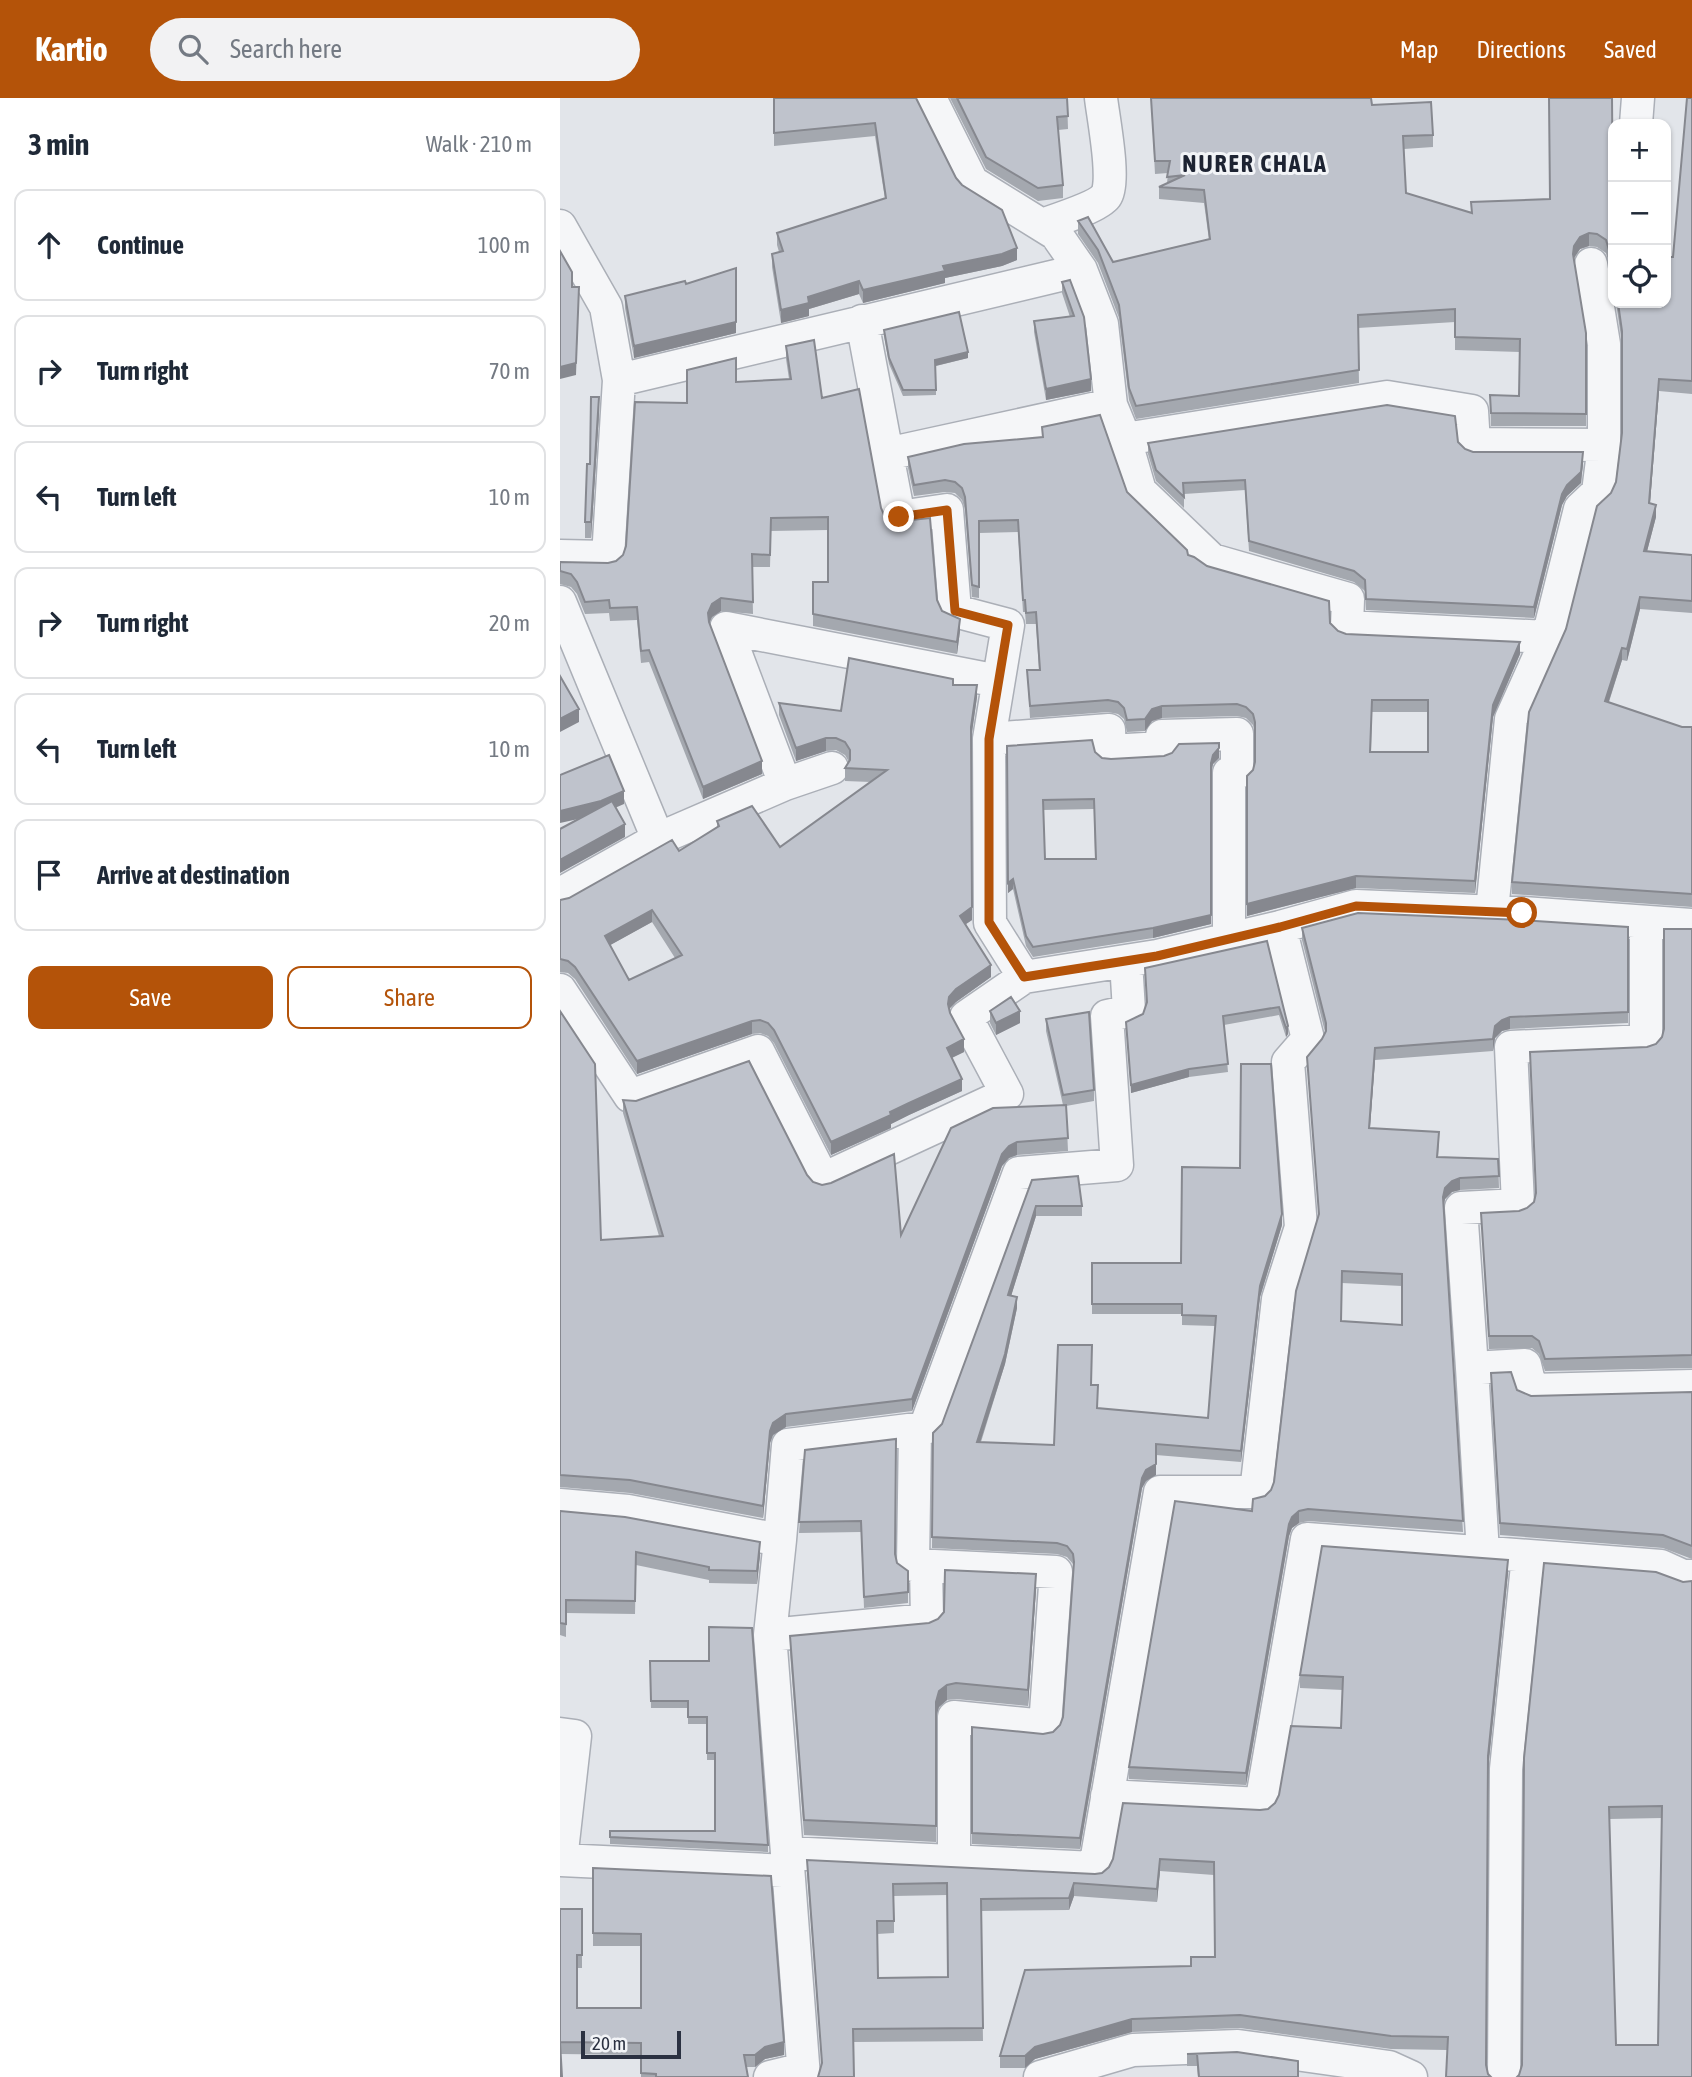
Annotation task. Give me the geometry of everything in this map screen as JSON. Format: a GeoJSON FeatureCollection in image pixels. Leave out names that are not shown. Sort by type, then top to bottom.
{"type":"FeatureCollection","features":[{"type":"Feature","properties":{"kind":"street"},"geometry":{"type":"LineString","coordinates":[[930,98],[972,182],[1056,234],[1081,270],[1102,324],[1111,405],[1125,439],[1140,491],[1212,559],[1348,599],[1347,627],[1548,636]]}},
{"type":"Feature","properties":{"kind":"street"},"geometry":{"type":"LineString","coordinates":[[1042,225],[1073,214],[1106,197],[1110,187],[1109,163],[1101,98]]}},
{"type":"Feature","properties":{"kind":"street"},"geometry":{"type":"LineString","coordinates":[[1636,119],[1638,98]]}},
{"type":"Feature","properties":{"kind":"street"},"geometry":{"type":"LineString","coordinates":[[560,226],[606,307],[619,380],[608,557],[560,556]]}},
{"type":"Feature","properties":{"kind":"street"},"geometry":{"type":"LineString","coordinates":[[1492,911],[1511,719],[1548,636],[1580,509],[1598,492],[1604,445],[1604,344],[1591,264]]}},
{"type":"Feature","properties":{"kind":"street"},"geometry":{"type":"LineString","coordinates":[[619,380],[1081,270]]}},
{"type":"Feature","properties":{"kind":"street"},"geometry":{"type":"LineString","coordinates":[[862,321],[899,517],[947,510],[955,611],[1008,625],[989,739],[989,922],[1024,977]]}},
{"type":"Feature","properties":{"kind":"street"},"geometry":{"type":"LineString","coordinates":[[1125,439],[1387,397],[1472,411],[1474,444],[1604,445]]}},
{"type":"Feature","properties":{"kind":"street"},"geometry":{"type":"LineString","coordinates":[[887,454],[1111,405]]}},
{"type":"Feature","properties":{"kind":"street"},"geometry":{"type":"LineString","coordinates":[[560,602],[657,839]]}},
{"type":"Feature","properties":{"kind":"street"},"geometry":{"type":"LineString","coordinates":[[785,784],[726,628],[998,681]]}},
{"type":"Feature","properties":{"kind":"street"},"geometry":{"type":"LineString","coordinates":[[989,739],[1109,730],[1110,751],[1162,748],[1162,736],[1237,734],[1237,773],[1229,774],[1229,939]]}},
{"type":"Feature","properties":{"kind":"street"},"geometry":{"type":"LineString","coordinates":[[560,894],[657,839],[785,784],[832,768]]}},
{"type":"Feature","properties":{"kind":"street"},"geometry":{"type":"LineString","coordinates":[[560,990],[629,1096],[758,1051],[823,1179],[1007,1094],[966,1017],[1024,977],[1126,961],[1229,939],[1356,906],[1492,911],[1692,925]]}},
{"type":"Feature","properties":{"kind":"street"},"geometry":{"type":"LineString","coordinates":[[1483,1553],[1461,1208],[1518,1205],[1511,1047],[1646,1041],[1646,922]]}},
{"type":"Feature","properties":{"kind":"street"},"geometry":{"type":"LineString","coordinates":[[560,1734],[575,1736],[561,1860],[954,1861],[1095,1868],[1160,1492],[1256,1492],[1278,1299],[1301,1227],[1288,1062],[1308,1039],[1280,927]]}},
{"type":"Feature","properties":{"kind":"street"},"geometry":{"type":"LineString","coordinates":[[770,2077],[803,2073],[770,1635],[788,1445],[925,1429],[1019,1173],[1116,1165],[1107,1016],[1129,1011],[1126,961]]}},
{"type":"Feature","properties":{"kind":"street"},"geometry":{"type":"LineString","coordinates":[[1472,1368],[1525,1365],[1531,1390],[1692,1385]]}},
{"type":"Feature","properties":{"kind":"street"},"geometry":{"type":"LineString","coordinates":[[915,1430],[912,1565],[1056,1572],[1045,1726],[954,1717],[954,1861]]}},
{"type":"Feature","properties":{"kind":"street"},"geometry":{"type":"LineString","coordinates":[[560,1505],[628,1511],[780,1541]]}},
{"type":"Feature","properties":{"kind":"street"},"geometry":{"type":"LineString","coordinates":[[1107,1796],[1261,1804],[1307,1539],[1661,1566],[1683,1576],[1692,1576]]}},
{"type":"Feature","properties":{"kind":"street"},"geometry":{"type":"LineString","coordinates":[[1504,2077],[1506,1769],[1528,1556]]}},
{"type":"Feature","properties":{"kind":"street"},"geometry":{"type":"LineString","coordinates":[[770,1635],[927,1620],[926,1566]]}},
{"type":"Feature","properties":{"kind":"street"},"geometry":{"type":"LineString","coordinates":[[1040,2077],[1133,2050],[1238,2046],[1389,2067],[1411,2077]]}},
{"type":"Feature","properties":{"kind":"building"},"geometry":{"type":"Polygon","coordinates":[[[774,98],[916,98],[956,178],[962,185],[1002,210],[1017,248],[1002,254],[943,266],[945,271],[863,290],[859,281],[808,297],[809,303],[781,310],[772,254],[783,251],[777,233],[886,198],[875,123],[774,133],[774,98]]]}},
{"type":"Feature","properties":{"kind":"building"},"geometry":{"type":"Polygon","coordinates":[[[957,98],[1067,98],[1068,116],[1057,117],[1063,185],[1038,188],[986,157],[957,98]]]}},
{"type":"Feature","properties":{"kind":"building"},"geometry":{"type":"Polygon","coordinates":[[[1151,98],[1371,98],[1372,105],[1431,102],[1433,135],[1403,136],[1406,193],[1472,213],[1471,202],[1550,199],[1549,98],[1612,98],[1612,119],[1608,119],[1608,247],[1606,240],[1597,234],[1589,233],[1580,237],[1574,246],[1573,254],[1586,333],[1586,414],[1491,413],[1490,395],[1519,396],[1520,339],[1455,337],[1455,309],[1358,315],[1359,370],[1136,406],[1129,388],[1119,305],[1098,250],[1078,221],[1088,217],[1113,262],[1210,239],[1204,190],[1159,187],[1185,175],[1167,177],[1170,161],[1155,161],[1151,98]]]}},
{"type":"Feature","properties":{"kind":"building"},"geometry":{"type":"Polygon","coordinates":[[[1687,98],[1692,98],[1692,381],[1659,379],[1649,503],[1656,505],[1644,551],[1692,555],[1692,601],[1640,597],[1627,649],[1622,648],[1605,701],[1682,727],[1692,727],[1692,894],[1512,882],[1529,712],[1566,629],[1597,506],[1611,493],[1616,482],[1622,433],[1622,331],[1619,308],[1671,308],[1687,98]]]}},
{"type":"Feature","properties":{"kind":"building"},"geometry":{"type":"Polygon","coordinates":[[[560,251],[572,272],[572,287],[579,287],[576,363],[560,367],[560,251]]]}},
{"type":"Feature","properties":{"kind":"building"},"geometry":{"type":"Polygon","coordinates":[[[736,268],[736,322],[634,346],[625,296],[685,281],[686,284],[736,268]]]}},
{"type":"Feature","properties":{"kind":"building"},"geometry":{"type":"Polygon","coordinates":[[[1070,280],[1084,317],[1091,379],[1046,389],[1034,321],[1074,316],[1062,282],[1070,280]]]}},
{"type":"Feature","properties":{"kind":"building"},"geometry":{"type":"Polygon","coordinates":[[[959,312],[968,352],[935,360],[936,390],[903,390],[889,358],[884,330],[959,312]]]}},
{"type":"Feature","properties":{"kind":"building"},"geometry":{"type":"Polygon","coordinates":[[[814,340],[822,398],[859,389],[881,508],[885,517],[893,522],[930,518],[937,600],[942,611],[960,619],[957,642],[813,614],[813,582],[828,582],[828,517],[771,518],[770,555],[752,554],[753,602],[721,598],[712,604],[708,613],[709,622],[762,761],[703,787],[649,650],[641,651],[637,607],[610,608],[609,600],[585,602],[571,574],[560,571],[560,562],[608,563],[623,555],[626,546],[635,402],[687,403],[687,370],[736,358],[736,382],[791,379],[786,346],[814,340]]]}},
{"type":"Feature","properties":{"kind":"building"},"geometry":{"type":"Polygon","coordinates":[[[591,397],[599,397],[591,522],[585,522],[587,464],[590,464],[591,397]]]}},
{"type":"Feature","properties":{"kind":"building"},"geometry":{"type":"Polygon","coordinates":[[[1387,405],[1455,416],[1458,442],[1473,452],[1583,452],[1581,472],[1562,494],[1534,607],[1366,599],[1365,580],[1354,571],[1249,541],[1245,480],[1183,483],[1184,497],[1156,470],[1148,443],[1387,405]]]}},
{"type":"Feature","properties":{"kind":"building"},"geometry":{"type":"Polygon","coordinates":[[[1100,415],[1127,492],[1187,550],[1188,555],[1207,566],[1329,601],[1330,623],[1338,631],[1346,634],[1520,642],[1493,705],[1475,881],[1356,876],[1247,904],[1247,776],[1253,770],[1255,762],[1255,722],[1253,714],[1246,707],[1237,704],[1162,706],[1152,709],[1145,719],[1127,720],[1124,708],[1118,702],[1108,700],[1030,706],[1027,670],[1040,670],[1036,612],[1026,613],[1023,600],[1018,520],[979,521],[979,587],[972,585],[962,488],[955,482],[945,480],[914,485],[908,457],[964,444],[1043,437],[1042,427],[1100,415]],[[1372,700],[1370,752],[1428,752],[1428,700],[1372,700]]]}},
{"type":"Feature","properties":{"kind":"building"},"geometry":{"type":"Polygon","coordinates":[[[849,658],[953,679],[953,685],[977,685],[971,727],[972,907],[960,916],[991,965],[956,989],[949,997],[950,1013],[964,1039],[947,1048],[962,1079],[831,1142],[768,1023],[752,1021],[637,1061],[575,967],[560,959],[560,900],[569,898],[672,840],[679,851],[719,826],[717,821],[752,806],[780,847],[887,770],[845,768],[850,760],[850,750],[845,742],[836,738],[826,738],[796,748],[779,703],[841,711],[849,658]],[[652,910],[605,936],[629,980],[682,955],[652,910]]]}},
{"type":"Feature","properties":{"kind":"building"},"geometry":{"type":"Polygon","coordinates":[[[560,676],[579,709],[560,719],[560,676]]]}},
{"type":"Feature","properties":{"kind":"building"},"geometry":{"type":"Polygon","coordinates":[[[1092,740],[1095,752],[1102,758],[1111,759],[1164,756],[1172,753],[1179,744],[1219,743],[1211,763],[1211,915],[1153,928],[1033,947],[1026,936],[1013,879],[1008,883],[1007,746],[1092,740]],[[1094,799],[1043,800],[1045,859],[1096,859],[1094,799]]]}},
{"type":"Feature","properties":{"kind":"building"},"geometry":{"type":"Polygon","coordinates":[[[609,755],[624,791],[601,801],[560,811],[560,775],[609,755]]]}},
{"type":"Feature","properties":{"kind":"building"},"geometry":{"type":"Polygon","coordinates":[[[612,801],[625,824],[560,860],[560,829],[612,801]]]}},
{"type":"Feature","properties":{"kind":"building"},"geometry":{"type":"Polygon","coordinates":[[[1358,913],[1628,927],[1628,1012],[1510,1017],[1495,1026],[1493,1039],[1375,1048],[1369,1128],[1439,1132],[1437,1157],[1498,1159],[1499,1176],[1460,1178],[1452,1181],[1445,1188],[1443,1197],[1463,1521],[1308,1509],[1299,1511],[1289,1524],[1246,1773],[1129,1767],[1175,1501],[1252,1511],[1253,1499],[1265,1496],[1274,1482],[1296,1291],[1319,1214],[1307,1057],[1322,1039],[1326,1023],[1302,928],[1358,913]],[[1342,1271],[1341,1321],[1402,1325],[1402,1274],[1342,1271]]]}},
{"type":"Feature","properties":{"kind":"building"},"geometry":{"type":"Polygon","coordinates":[[[1664,929],[1692,929],[1692,1355],[1545,1359],[1539,1341],[1532,1336],[1489,1336],[1481,1213],[1519,1211],[1534,1202],[1536,1193],[1530,1052],[1647,1047],[1656,1044],[1662,1037],[1664,929]]]}},
{"type":"Feature","properties":{"kind":"building"},"geometry":{"type":"Polygon","coordinates":[[[1267,941],[1288,1026],[1286,1028],[1279,1007],[1223,1016],[1228,1064],[1189,1069],[1131,1085],[1126,1022],[1143,1014],[1147,1002],[1145,968],[1267,941]]]}},
{"type":"Feature","properties":{"kind":"building"},"geometry":{"type":"Polygon","coordinates":[[[1011,997],[1020,1011],[996,1023],[990,1011],[1011,997]]]}},
{"type":"Feature","properties":{"kind":"building"},"geometry":{"type":"Polygon","coordinates":[[[560,1011],[595,1064],[601,1240],[663,1236],[623,1100],[636,1101],[749,1061],[813,1182],[822,1185],[831,1183],[894,1154],[901,1235],[951,1128],[993,1108],[1066,1105],[1068,1138],[1017,1142],[1002,1154],[912,1399],[786,1414],[773,1423],[763,1506],[630,1480],[560,1475],[560,1011]]]}},
{"type":"Feature","properties":{"kind":"building"},"geometry":{"type":"Polygon","coordinates":[[[1089,1012],[1094,1090],[1063,1095],[1046,1019],[1089,1012]]]}},
{"type":"Feature","properties":{"kind":"building"},"geometry":{"type":"Polygon","coordinates":[[[1241,1064],[1271,1064],[1282,1214],[1260,1286],[1241,1451],[1156,1444],[1156,1464],[1146,1470],[1142,1478],[1080,1838],[972,1833],[972,1727],[1043,1734],[1053,1732],[1060,1725],[1063,1717],[1074,1562],[1073,1554],[1067,1546],[1057,1543],[932,1537],[933,1433],[942,1424],[1032,1180],[1078,1176],[1082,1206],[1036,1206],[1008,1295],[1017,1297],[1005,1354],[977,1442],[1054,1445],[1058,1345],[1092,1345],[1091,1385],[1098,1385],[1097,1408],[1208,1418],[1216,1316],[1182,1315],[1182,1304],[1092,1304],[1092,1263],[1181,1263],[1182,1167],[1240,1168],[1241,1064]]]}},
{"type":"Feature","properties":{"kind":"building"},"geometry":{"type":"Polygon","coordinates":[[[1511,1372],[1517,1390],[1531,1396],[1692,1392],[1692,1546],[1663,1535],[1500,1523],[1491,1373],[1511,1372]]]}},
{"type":"Feature","properties":{"kind":"building"},"geometry":{"type":"Polygon","coordinates":[[[896,1439],[895,1554],[897,1563],[908,1571],[908,1592],[864,1597],[861,1521],[799,1522],[805,1450],[896,1439]]]}},
{"type":"Feature","properties":{"kind":"building"},"geometry":{"type":"Polygon","coordinates":[[[560,1511],[625,1517],[760,1542],[757,1571],[709,1570],[709,1567],[636,1552],[635,1601],[566,1600],[566,1624],[560,1623],[560,1511]]]}},
{"type":"Feature","properties":{"kind":"building"},"geometry":{"type":"Polygon","coordinates":[[[1322,1546],[1508,1560],[1488,1756],[1486,2065],[1491,2077],[1446,2077],[1448,2037],[1391,2036],[1240,2015],[1132,2019],[1035,2047],[1025,2056],[1000,2056],[1025,1970],[1191,1966],[1191,1957],[1215,1957],[1214,1862],[1160,1859],[1157,1889],[1074,1883],[1069,1898],[981,1899],[983,2028],[853,2029],[854,2077],[818,2077],[822,2063],[807,1860],[1102,1873],[1113,1859],[1123,1803],[1260,1810],[1268,1809],[1275,1803],[1279,1795],[1291,1726],[1341,1728],[1343,1677],[1300,1675],[1322,1546]],[[947,1883],[893,1884],[894,1921],[877,1921],[878,1978],[948,1977],[947,1883]]]}},
{"type":"Feature","properties":{"kind":"building"},"geometry":{"type":"Polygon","coordinates":[[[1544,1563],[1656,1572],[1683,1582],[1692,1581],[1692,2077],[1517,2077],[1522,2065],[1524,1758],[1544,1563]],[[1662,1806],[1609,1807],[1616,2045],[1658,2045],[1662,1806]]]}},
{"type":"Feature","properties":{"kind":"building"},"geometry":{"type":"Polygon","coordinates":[[[945,1570],[1036,1574],[1028,1690],[956,1683],[939,1691],[936,1702],[936,1826],[804,1820],[790,1636],[929,1623],[944,1612],[945,1570]]]}},
{"type":"Feature","properties":{"kind":"building"},"geometry":{"type":"Polygon","coordinates":[[[709,1627],[752,1628],[768,1845],[610,1837],[610,1831],[715,1831],[715,1753],[707,1753],[707,1717],[688,1717],[688,1701],[651,1701],[650,1661],[709,1661],[709,1627]]]}},
{"type":"Feature","properties":{"kind":"building"},"geometry":{"type":"Polygon","coordinates":[[[593,1868],[771,1876],[784,2042],[765,2047],[755,2055],[744,2055],[748,2077],[656,2077],[656,2074],[641,2073],[641,2043],[560,2042],[560,1909],[582,1909],[582,1955],[577,1955],[577,2008],[641,2008],[641,1934],[593,1933],[593,1868]]]}},
{"type":"Feature","properties":{"kind":"building"},"geometry":{"type":"Polygon","coordinates":[[[560,2042],[562,2077],[560,2077],[560,2042]]]}},
{"type":"Feature","properties":{"kind":"building"},"geometry":{"type":"Polygon","coordinates":[[[1237,2052],[1298,2061],[1298,2077],[1199,2077],[1197,2054],[1187,2054],[1237,2052]]]}},
{"type":"Feature","properties":{"kind":"district","name":"NURER CHALA"},"geometry":{"type":"Point","coordinates":[1255,164]}},
{"type":"Feature","properties":{"kind":"route"},"geometry":{"type":"LineString","coordinates":[[899,517],[947,510],[955,611],[1008,625],[989,739],[989,922],[1024,977],[1157,956],[1356,906],[1522,913]]}}]}
